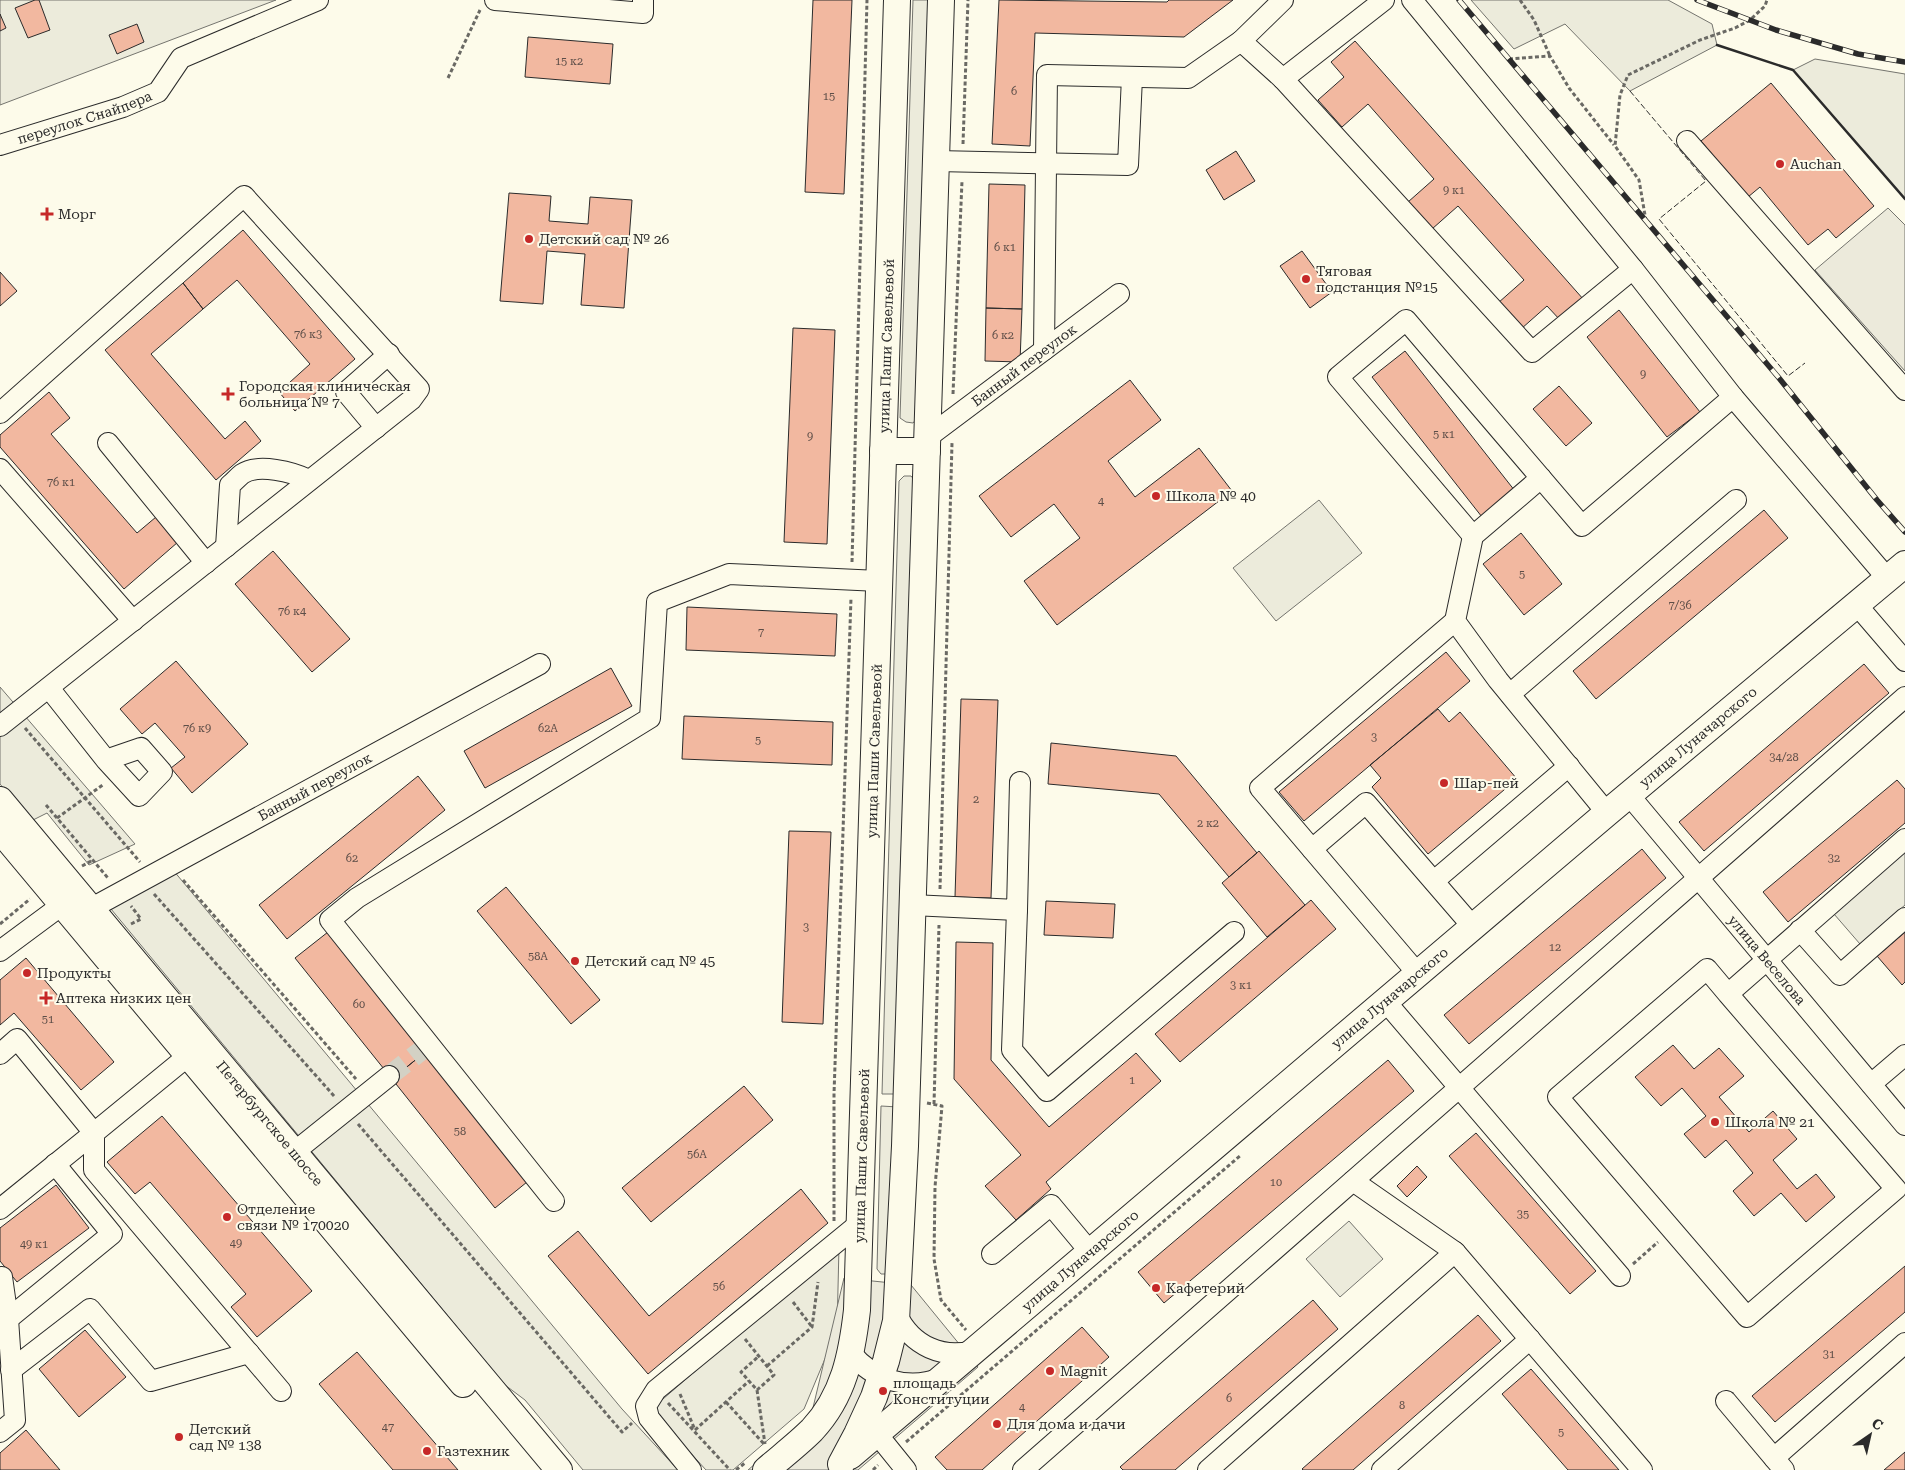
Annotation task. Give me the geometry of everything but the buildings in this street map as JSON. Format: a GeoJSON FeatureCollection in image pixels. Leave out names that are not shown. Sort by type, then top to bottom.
{"type":"FeatureCollection","features":[{"type":"Feature","properties":{"kind":"main road","name":"улица Паши Савельевой"},"geometry":{"type":"LineString","coordinates":[[758,1464],[808,1434],[827,1411],[841,1386],[851,1353],[857,1310],[897,0]]}},
{"type":"Feature","properties":{"kind":"main road"},"geometry":{"type":"LineString","coordinates":[[837,1467],[863,1422],[881,1377],[897,1315],[941,0]]}},
{"type":"Feature","properties":{"kind":"main road"},"geometry":{"type":"LineString","coordinates":[[883,451],[927,444]]}},
{"type":"Feature","properties":{"kind":"main road","name":"улица Луначарского"},"geometry":{"type":"LineString","coordinates":[[884,1444],[947,1376],[985,1353],[1091,1253],[1629,794],[1896,571]]}},
{"type":"Feature","properties":{"kind":"main road","name":"Петербургское шоссе"},"geometry":{"type":"LineString","coordinates":[[0,800],[558,1470]]}},
{"type":"Feature","properties":{"kind":"main road","name":"Петербургское шоссе"},"geometry":{"type":"LineString","coordinates":[[0,830],[535,1470]]}},
{"type":"Feature","properties":{"kind":"main road"},"geometry":{"type":"LineString","coordinates":[[62,905],[90,909]]}},
{"type":"Feature","properties":{"kind":"main road"},"geometry":{"type":"LineString","coordinates":[[837,1467],[884,1444]]}},
{"type":"Feature","properties":{"kind":"street","name":"переулок Снайпера"},"geometry":{"type":"LineString","coordinates":[[0,144],[123,107],[158,92],[181,58],[318,0]]}},
{"type":"Feature","properties":{"kind":"street"},"geometry":{"type":"LineString","coordinates":[[488,4],[643,13],[644,0]]}},
{"type":"Feature","properties":{"kind":"street"},"geometry":{"type":"LineString","coordinates":[[1044,350],[1046,75],[1188,78],[1241,41],[1283,0]]}},
{"type":"Feature","properties":{"kind":"street"},"geometry":{"type":"LineString","coordinates":[[1283,80],[1384,0]]}},
{"type":"Feature","properties":{"kind":"street"},"geometry":{"type":"LineString","coordinates":[[1412,0],[1633,269],[1733,397],[1896,571]]}},
{"type":"Feature","properties":{"kind":"street"},"geometry":{"type":"LineString","coordinates":[[1241,41],[1283,80],[1532,352],[1633,269]]}},
{"type":"Feature","properties":{"kind":"street"},"geometry":{"type":"LineString","coordinates":[[936,161],[1128,164],[1132,77]]}},
{"type":"Feature","properties":{"kind":"street"},"geometry":{"type":"LineString","coordinates":[[1687,141],[1905,390]]}},
{"type":"Feature","properties":{"kind":"street"},"geometry":{"type":"LineString","coordinates":[[0,413],[244,196],[419,389],[411,400],[7,721]]}},
{"type":"Feature","properties":{"kind":"street","name":"Банный переулок"},"geometry":{"type":"LineString","coordinates":[[927,444],[952,418],[1119,294]]}},
{"type":"Feature","properties":{"kind":"street"},"geometry":{"type":"LineString","coordinates":[[1473,536],[1338,377],[1406,320],[1582,526],[1733,397]]}},
{"type":"Feature","properties":{"kind":"street"},"geometry":{"type":"LineString","coordinates":[[376,428],[346,392],[389,354]]}},
{"type":"Feature","properties":{"kind":"street"},"geometry":{"type":"LineString","coordinates":[[108,444],[206,563]]}},
{"type":"Feature","properties":{"kind":"street"},"geometry":{"type":"LineString","coordinates":[[226,547],[230,485],[243,473],[261,468],[296,474],[309,480]]}},
{"type":"Feature","properties":{"kind":"street"},"geometry":{"type":"LineString","coordinates":[[0,469],[133,621]]}},
{"type":"Feature","properties":{"kind":"street"},"geometry":{"type":"LineString","coordinates":[[1418,974],[1260,788],[1455,622],[1473,536],[1541,478]]}},
{"type":"Feature","properties":{"kind":"street"},"geometry":{"type":"LineString","coordinates":[[1510,694],[1736,500]]}},
{"type":"Feature","properties":{"kind":"street"},"geometry":{"type":"LineString","coordinates":[[554,1201],[425,1047],[330,920],[357,898],[650,718],[657,602],[730,574],[879,581]]}},
{"type":"Feature","properties":{"kind":"street"},"geometry":{"type":"LineString","coordinates":[[1856,604],[1905,660]]}},
{"type":"Feature","properties":{"kind":"street"},"geometry":{"type":"LineString","coordinates":[[1455,622],[1510,694],[1607,813]]}},
{"type":"Feature","properties":{"kind":"street","name":"Банный переулок"},"geometry":{"type":"LineString","coordinates":[[90,909],[540,664]]}},
{"type":"Feature","properties":{"kind":"street"},"geometry":{"type":"LineString","coordinates":[[49,688],[112,767]]}},
{"type":"Feature","properties":{"kind":"street"},"geometry":{"type":"LineString","coordinates":[[1023,1470],[1905,697]]}},
{"type":"Feature","properties":{"kind":"street"},"geometry":{"type":"LineString","coordinates":[[1434,882],[1569,766]]}},
{"type":"Feature","properties":{"kind":"street"},"geometry":{"type":"LineString","coordinates":[[1020,782],[1012,1050],[1047,1092],[1234,932]]}},
{"type":"Feature","properties":{"kind":"street","name":"улица Веселова"},"geometry":{"type":"LineString","coordinates":[[1629,794],[1905,1125]]}},
{"type":"Feature","properties":{"kind":"street"},"geometry":{"type":"LineString","coordinates":[[1312,849],[1366,803],[1473,927]]}},
{"type":"Feature","properties":{"kind":"street"},"geometry":{"type":"LineString","coordinates":[[1728,994],[1768,961],[1800,930],[1905,839]]}},
{"type":"Feature","properties":{"kind":"street"},"geometry":{"type":"LineString","coordinates":[[912,904],[1017,910]]}},
{"type":"Feature","properties":{"kind":"street"},"geometry":{"type":"LineString","coordinates":[[0,951],[62,905]]}},
{"type":"Feature","properties":{"kind":"street"},"geometry":{"type":"LineString","coordinates":[[1800,930],[1840,975],[1905,918]]}},
{"type":"Feature","properties":{"kind":"street"},"geometry":{"type":"LineString","coordinates":[[1707,969],[1728,994],[1896,1189],[1746,1317],[1558,1096],[1707,969]]}},
{"type":"Feature","properties":{"kind":"street"},"geometry":{"type":"LineString","coordinates":[[1386,1002],[1620,1276]]}},
{"type":"Feature","properties":{"kind":"street"},"geometry":{"type":"LineString","coordinates":[[0,1054],[18,1040],[94,1133],[94,1170],[281,1391]]}},
{"type":"Feature","properties":{"kind":"street"},"geometry":{"type":"LineString","coordinates":[[1870,1084],[1905,1055]]}},
{"type":"Feature","properties":{"kind":"street"},"geometry":{"type":"LineString","coordinates":[[0,1209],[188,1056]]}},
{"type":"Feature","properties":{"kind":"street"},"geometry":{"type":"LineString","coordinates":[[293,1153],[389,1076]]}},
{"type":"Feature","properties":{"kind":"street"},"geometry":{"type":"LineString","coordinates":[[8,1319],[112,1234],[55,1164]]}},
{"type":"Feature","properties":{"kind":"street"},"geometry":{"type":"LineString","coordinates":[[1353,1181],[1455,1252],[1642,1470]]}},
{"type":"Feature","properties":{"kind":"street"},"geometry":{"type":"LineString","coordinates":[[992,1254],[1051,1205],[1091,1253]]}},
{"type":"Feature","properties":{"kind":"street"},"geometry":{"type":"LineString","coordinates":[[691,1470],[649,1418],[646,1406],[656,1390],[822,1252],[860,1223]]}},
{"type":"Feature","properties":{"kind":"street"},"geometry":{"type":"LineString","coordinates":[[1208,1470],[1455,1252]]}},
{"type":"Feature","properties":{"kind":"street"},"geometry":{"type":"LineString","coordinates":[[0,1432],[15,1420],[8,1319],[1,1276]]}},
{"type":"Feature","properties":{"kind":"street"},"geometry":{"type":"LineString","coordinates":[[11,1370],[90,1309],[151,1381],[249,1353]]}},
{"type":"Feature","properties":{"kind":"street"},"geometry":{"type":"LineString","coordinates":[[897,1315],[911,1335],[931,1349],[954,1354],[985,1353]]}},
{"type":"Feature","properties":{"kind":"street"},"geometry":{"type":"LineString","coordinates":[[1382,1470],[1530,1339]]}},
{"type":"Feature","properties":{"kind":"street"},"geometry":{"type":"LineString","coordinates":[[1726,1400],[1779,1464],[1905,1343]]}},
{"type":"Feature","properties":{"kind":"street"},"geometry":{"type":"LineString","coordinates":[[851,1353],[864,1367],[894,1382],[912,1384],[930,1382],[947,1376]]}},
{"type":"Feature","properties":{"kind":"street"},"geometry":{"type":"LineString","coordinates":[[884,1444],[906,1470]]}},
{"type":"Feature","properties":{"kind":"path"},"geometry":{"type":"LineString","coordinates":[[822,1252],[834,1226],[834,1094],[867,0]]}},
{"type":"Feature","properties":{"kind":"path"},"geometry":{"type":"LineString","coordinates":[[934,1104],[952,418],[968,0]]}},
{"type":"Feature","properties":{"kind":"path"},"geometry":{"type":"LineString","coordinates":[[1520,0],[1534,20],[1550,56],[1569,88],[1639,180],[1646,221]]}},
{"type":"Feature","properties":{"kind":"path"},"geometry":{"type":"LineString","coordinates":[[1615,146],[1620,95],[1628,75],[1700,40],[1735,28],[1750,20],[1765,6],[1767,0]]}},
{"type":"Feature","properties":{"kind":"path"},"geometry":{"type":"LineString","coordinates":[[448,78],[488,4]]}},
{"type":"Feature","properties":{"kind":"path"},"geometry":{"type":"LineString","coordinates":[[1509,59],[1550,56]]}},
{"type":"Feature","properties":{"kind":"path"},"geometry":{"type":"LineString","coordinates":[[7,721],[86,798],[147,878],[622,1432],[647,1410]]}},
{"type":"Feature","properties":{"kind":"path"},"geometry":{"type":"LineString","coordinates":[[57,818],[86,798],[112,767]]}},
{"type":"Feature","properties":{"kind":"path"},"geometry":{"type":"LineString","coordinates":[[46,805],[120,893]]}},
{"type":"Feature","properties":{"kind":"path"},"geometry":{"type":"LineString","coordinates":[[171,865],[368,1093]]}},
{"type":"Feature","properties":{"kind":"path"},"geometry":{"type":"LineString","coordinates":[[942,1106],[936,1187],[934,1260],[941,1300],[985,1353]]}},
{"type":"Feature","properties":{"kind":"path"},"geometry":{"type":"LineString","coordinates":[[884,1444],[985,1353],[1244,1153]]}},
{"type":"Feature","properties":{"kind":"path"},"geometry":{"type":"LineString","coordinates":[[1620,1276],[1672,1230]]}},
{"type":"Feature","properties":{"kind":"path"},"geometry":{"type":"LineString","coordinates":[[767,1366],[812,1327],[819,1277]]}},
{"type":"Feature","properties":{"kind":"path"},"geometry":{"type":"LineString","coordinates":[[781,1286],[812,1327]]}},
{"type":"Feature","properties":{"kind":"path"},"geometry":{"type":"LineString","coordinates":[[734,1326],[774,1376],[757,1390]]}},
{"type":"Feature","properties":{"kind":"path"},"geometry":{"type":"LineString","coordinates":[[726,1402],[766,1446],[757,1390],[741,1372],[759,1356]]}},
{"type":"Feature","properties":{"kind":"path"},"geometry":{"type":"LineString","coordinates":[[672,1376],[695,1430]]}},
{"type":"Feature","properties":{"kind":"path"},"geometry":{"type":"LineString","coordinates":[[695,1430],[749,1381]]}},
{"type":"Feature","properties":{"kind":"path"},"geometry":{"type":"LineString","coordinates":[[656,1390],[730,1470]]}},
{"type":"Feature","properties":{"kind":"path"},"geometry":{"type":"LineString","coordinates":[[736,1470],[758,1464]]}},
{"type":"Feature","properties":{"kind":"shaded area"},"geometry":{"type":"Polygon","coordinates":[[[0,0],[276,0],[0,105],[0,0]]]}},
{"type":"Feature","properties":{"kind":"shaded area"},"geometry":{"type":"Polygon","coordinates":[[[913,0],[931,0],[918,417],[913,423],[906,422],[900,418],[913,0]]]}},
{"type":"Feature","properties":{"kind":"shaded area"},"geometry":{"type":"Polygon","coordinates":[[[1471,0],[1668,0],[1712,24],[1717,45],[1630,91],[1565,24],[1514,49],[1471,0]]]}},
{"type":"Feature","properties":{"kind":"shaded area"},"geometry":{"type":"Polygon","coordinates":[[[1815,59],[1905,74],[1905,199],[1793,70],[1815,59]]]}},
{"type":"Feature","properties":{"kind":"shaded area"},"geometry":{"type":"Polygon","coordinates":[[[1888,208],[1905,225],[1905,371],[1815,270],[1888,208]]]}},
{"type":"Feature","properties":{"kind":"shaded area"},"geometry":{"type":"Polygon","coordinates":[[[904,476],[911,476],[916,482],[899,1094],[882,1094],[899,481],[904,476]]]}},
{"type":"Feature","properties":{"kind":"shaded area"},"geometry":{"type":"Polygon","coordinates":[[[1319,500],[1362,553],[1276,621],[1233,568],[1319,500]]]}},
{"type":"Feature","properties":{"kind":"shaded area"},"geometry":{"type":"Polygon","coordinates":[[[0,687],[135,844],[89,865],[47,813],[31,821],[0,784],[0,687]]]}},
{"type":"Feature","properties":{"kind":"shaded area"},"geometry":{"type":"Polygon","coordinates":[[[1905,852],[1905,905],[1860,944],[1834,914],[1905,852]]]}},
{"type":"Feature","properties":{"kind":"shaded area"},"geometry":{"type":"Polygon","coordinates":[[[173,870],[622,1409],[678,1470],[583,1470],[525,1400],[505,1385],[111,909],[173,870]]]}},
{"type":"Feature","properties":{"kind":"shaded area"},"geometry":{"type":"Polygon","coordinates":[[[881,1106],[898,1107],[889,1274],[881,1274],[877,1269],[881,1106]]]}},
{"type":"Feature","properties":{"kind":"shaded area"},"geometry":{"type":"Polygon","coordinates":[[[1349,1221],[1383,1259],[1340,1297],[1306,1259],[1349,1221]]]}},
{"type":"Feature","properties":{"kind":"shaded area"},"geometry":{"type":"Polygon","coordinates":[[[839,1247],[837,1330],[804,1409],[733,1470],[706,1470],[655,1414],[656,1405],[839,1247]]]}},
{"type":"Feature","properties":{"kind":"shaded area","name":"площадь Конституции"},"geometry":{"type":"Polygon","coordinates":[[[844,1278],[911,1285],[978,1367],[858,1470],[748,1470],[811,1416],[844,1278]]]}},
{"type":"Feature","properties":{"kind":"tunnel"},"geometry":{"type":"LineString","coordinates":[[389,1076],[422,1050]]}},
{"type":"Feature","properties":{"kind":"railway"},"geometry":{"type":"LineString","coordinates":[[1459,0],[1779,378],[1905,532]]}},
{"type":"Feature","properties":{"kind":"railway"},"geometry":{"type":"LineString","coordinates":[[1697,0],[1776,30],[1858,54],[1905,62]]}},
{"type":"Feature","properties":{"kind":"fence"},"geometry":{"type":"LineString","coordinates":[[1630,91],[1706,181],[1659,219],[1788,376],[1805,363]]}},
{"type":"Feature","properties":{"kind":"wall"},"geometry":{"type":"LineString","coordinates":[[1717,45],[1793,70],[1905,199]]}},
{"type":"Feature","properties":{"kind":"place","name":"Auchan"},"geometry":{"type":"Point","coordinates":[1780,164]}},
{"type":"Feature","properties":{"kind":"place","name":"Морг"},"geometry":{"type":"Point","coordinates":[47,214]}},
{"type":"Feature","properties":{"kind":"place","name":"Детский сад № 26"},"geometry":{"type":"Point","coordinates":[529,239]}},
{"type":"Feature","properties":{"kind":"place","name":"Тяговая подстанция №15"},"geometry":{"type":"Point","coordinates":[1306,279]}},
{"type":"Feature","properties":{"kind":"place","name":"Городская клиническая больница № 7"},"geometry":{"type":"Point","coordinates":[228,394]}},
{"type":"Feature","properties":{"kind":"place","name":"Школа № 40"},"geometry":{"type":"Point","coordinates":[1156,496]}},
{"type":"Feature","properties":{"kind":"place","name":"Шар-пей"},"geometry":{"type":"Point","coordinates":[1444,783]}},
{"type":"Feature","properties":{"kind":"place","name":"Детский сад № 45"},"geometry":{"type":"Point","coordinates":[575,961]}},
{"type":"Feature","properties":{"kind":"place","name":"Продукты"},"geometry":{"type":"Point","coordinates":[27,973]}},
{"type":"Feature","properties":{"kind":"place","name":"Аптека низких цен"},"geometry":{"type":"Point","coordinates":[46,998]}},
{"type":"Feature","properties":{"kind":"place","name":"Школа № 21"},"geometry":{"type":"Point","coordinates":[1715,1122]}},
{"type":"Feature","properties":{"kind":"place","name":"Отделение связи № 170020"},"geometry":{"type":"Point","coordinates":[227,1217]}},
{"type":"Feature","properties":{"kind":"place","name":"Кафетерий"},"geometry":{"type":"Point","coordinates":[1156,1288]}},
{"type":"Feature","properties":{"kind":"place","name":"Magnit"},"geometry":{"type":"Point","coordinates":[1050,1371]}},
{"type":"Feature","properties":{"kind":"place","name":"площадь Конституции"},"geometry":{"type":"Point","coordinates":[883,1391]}},
{"type":"Feature","properties":{"kind":"place","name":"Для дома и дачи"},"geometry":{"type":"Point","coordinates":[997,1424]}},
{"type":"Feature","properties":{"kind":"place","name":"Детский сад № 138"},"geometry":{"type":"Point","coordinates":[179,1437]}},
{"type":"Feature","properties":{"kind":"place","name":"Газтехник"},"geometry":{"type":"Point","coordinates":[427,1451]}}]}
